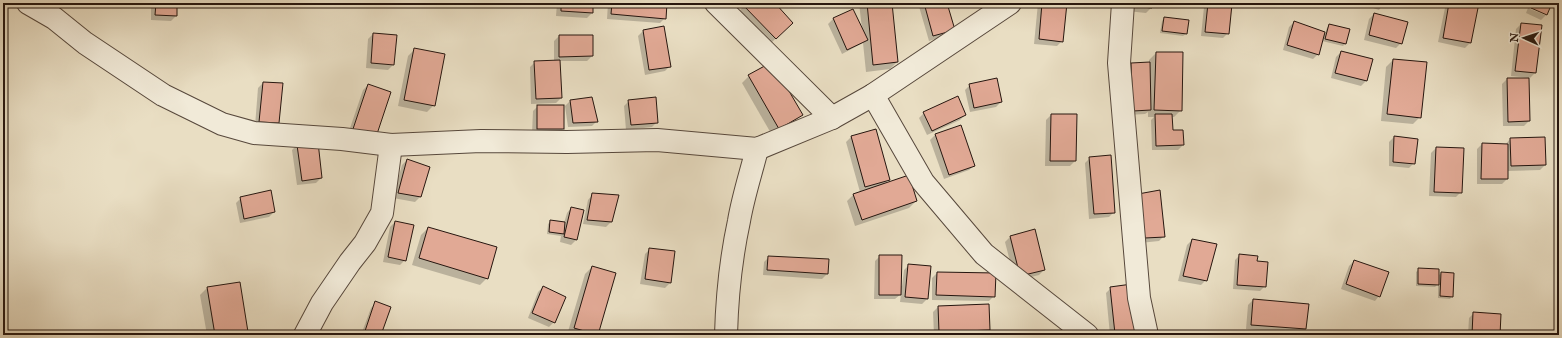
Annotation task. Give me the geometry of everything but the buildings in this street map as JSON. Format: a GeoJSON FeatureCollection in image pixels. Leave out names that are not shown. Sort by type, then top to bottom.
{"type":"FeatureCollection","features":[{"type":"Feature","properties":{"kind":"street"},"geometry":{"type":"LineString","coordinates":[[28,3],[54,18],[85,43],[163,95],[222,124],[254,133],[342,139],[391,145],[481,142],[657,140],[757,149],[832,118],[873,95],[1010,3]]}},
{"type":"Feature","properties":{"kind":"street"},"geometry":{"type":"LineString","coordinates":[[716,3],[832,118]]}},
{"type":"Feature","properties":{"kind":"street"},"geometry":{"type":"LineString","coordinates":[[1123,3],[1118,63],[1139,298],[1147,335]]}},
{"type":"Feature","properties":{"kind":"street"},"geometry":{"type":"LineString","coordinates":[[873,95],[923,182],[984,254],[1044,303],[1087,335]]}},
{"type":"Feature","properties":{"kind":"street"},"geometry":{"type":"LineString","coordinates":[[305,335],[322,303],[365,243],[382,213],[391,145]]}},
{"type":"Feature","properties":{"kind":"street"},"geometry":{"type":"LineString","coordinates":[[726,335],[726,316],[731,272],[739,221],[757,149]]}}]}
